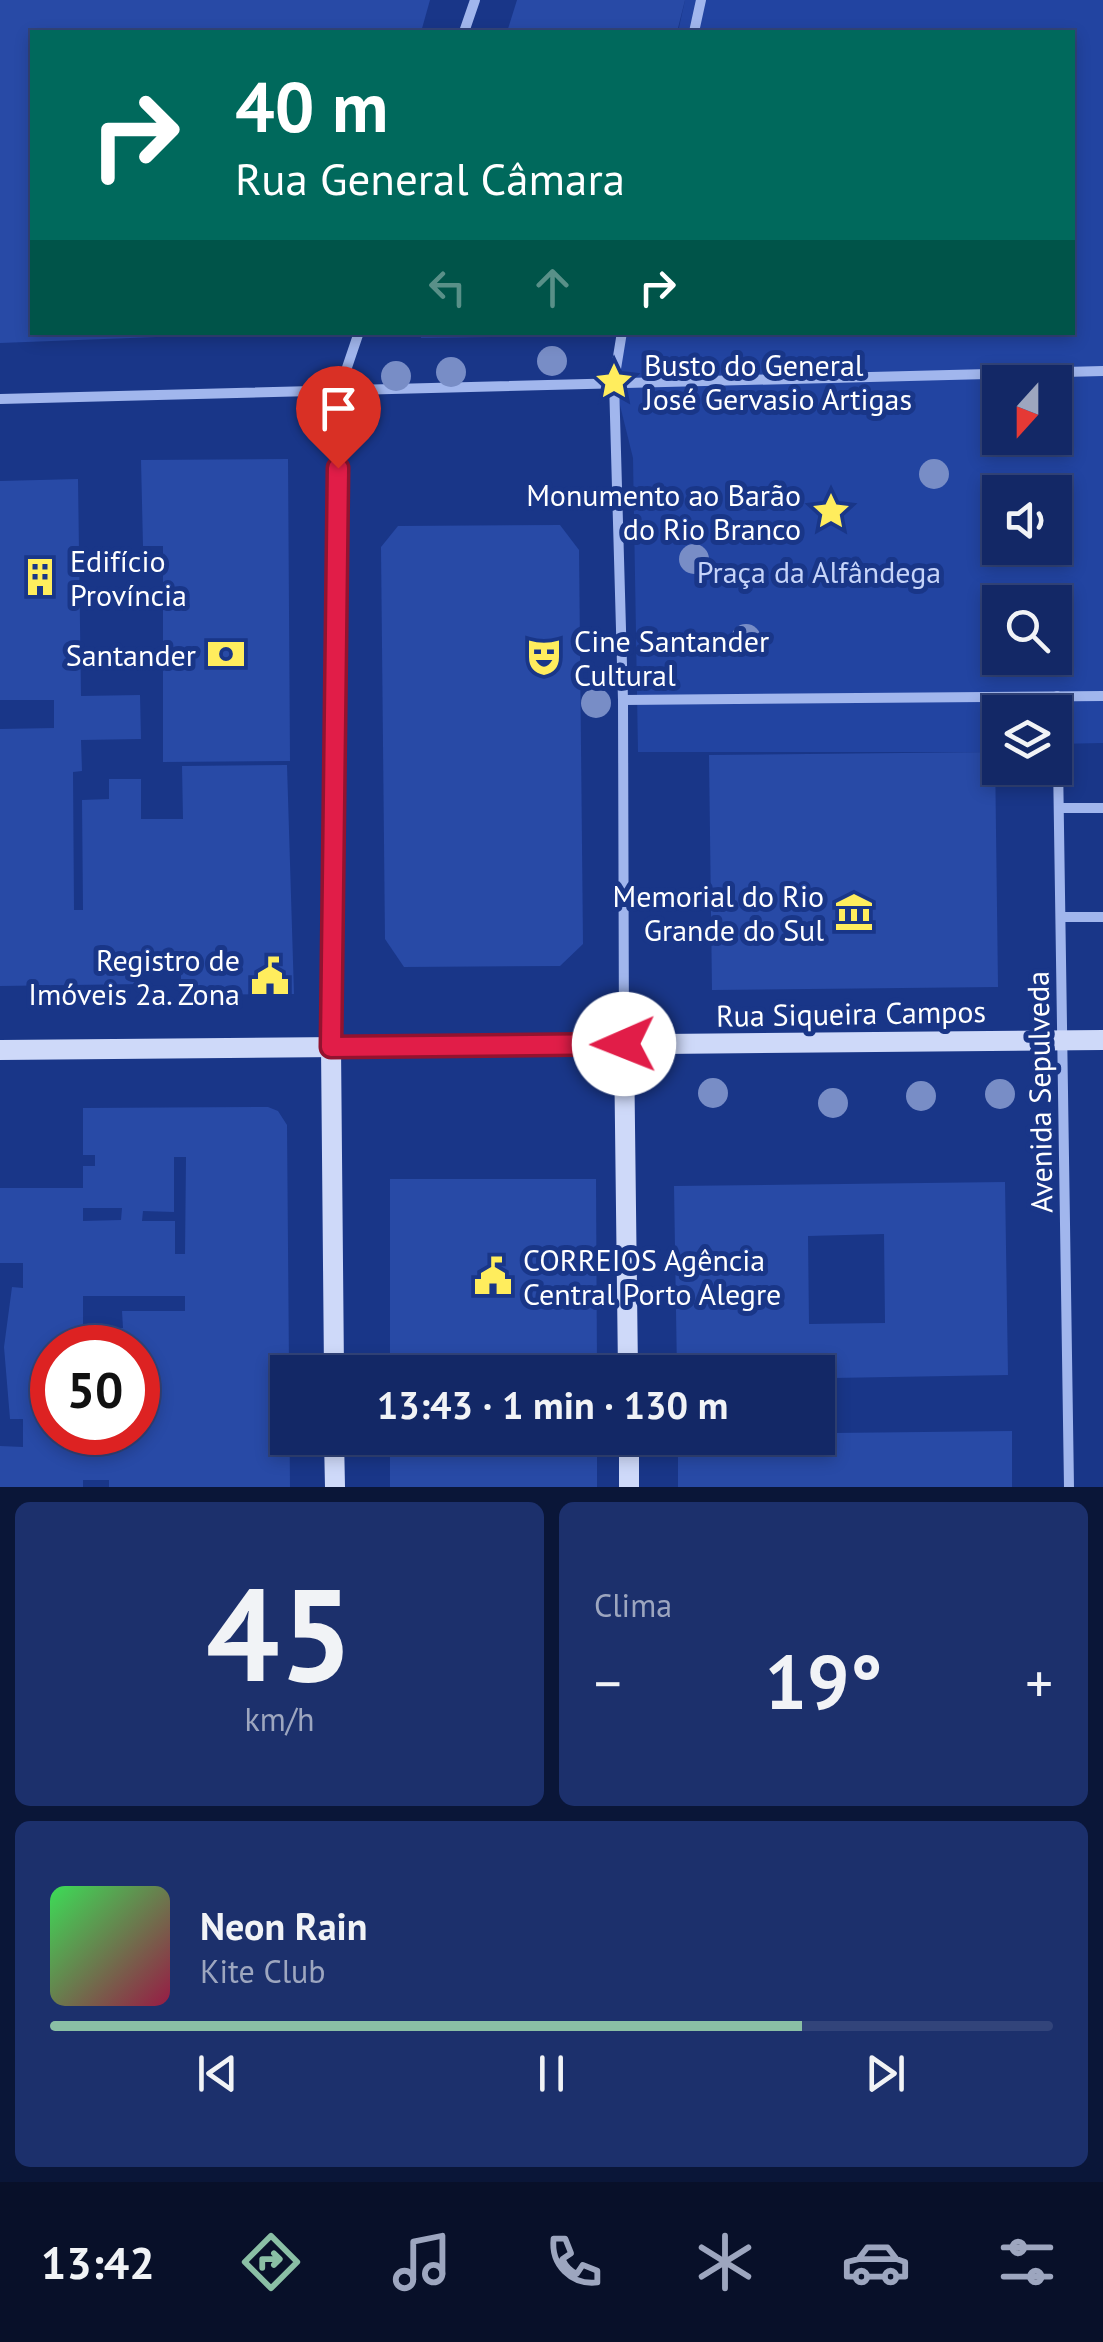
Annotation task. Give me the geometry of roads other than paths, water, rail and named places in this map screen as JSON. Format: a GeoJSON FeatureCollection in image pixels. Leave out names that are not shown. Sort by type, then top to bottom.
{"type":"FeatureCollection","features":[{"type":"Feature","properties":{"kind":"main road","name":"Rua Siqueira Campos"},"geometry":{"type":"LineString","coordinates":[[0,1050],[1103,1040]]}},
{"type":"Feature","properties":{"kind":"main road"},"geometry":{"type":"LineString","coordinates":[[624,1044],[628,1355]]}},
{"type":"Feature","properties":{"kind":"main road"},"geometry":{"type":"LineString","coordinates":[[331,1047],[334,1355]]}},
{"type":"Feature","properties":{"kind":"main road"},"geometry":{"type":"LineString","coordinates":[[334,1455],[335,1487]]}},
{"type":"Feature","properties":{"kind":"main road"},"geometry":{"type":"LineString","coordinates":[[628,1455],[629,1487]]}},
{"type":"Feature","properties":{"kind":"street"},"geometry":{"type":"LineString","coordinates":[[465,30],[475,0]]}},
{"type":"Feature","properties":{"kind":"street"},"geometry":{"type":"LineString","coordinates":[[694,30],[701,0]]}},
{"type":"Feature","properties":{"kind":"street"},"geometry":{"type":"LineString","coordinates":[[331,1047],[338,391],[358,335]]}},
{"type":"Feature","properties":{"kind":"street"},"geometry":{"type":"LineString","coordinates":[[622,335],[614,381],[622,700],[624,1044]]}},
{"type":"Feature","properties":{"kind":"street"},"geometry":{"type":"LineString","coordinates":[[0,399],[1103,372]]}},
{"type":"Feature","properties":{"kind":"street"},"geometry":{"type":"LineString","coordinates":[[1072,696],[1103,696]]}},
{"type":"Feature","properties":{"kind":"street"},"geometry":{"type":"LineString","coordinates":[[622,700],[982,697]]}},
{"type":"Feature","properties":{"kind":"street","name":"Avenida Sepulveda"},"geometry":{"type":"LineString","coordinates":[[1059,785],[1069,1487]]}},
{"type":"Feature","properties":{"kind":"street"},"geometry":{"type":"LineString","coordinates":[[1060,808],[1103,808]]}},
{"type":"Feature","properties":{"kind":"street"},"geometry":{"type":"LineString","coordinates":[[1062,917],[1103,916]]}},
{"type":"Feature","properties":{"kind":"place","name":"Busto do General José Gervasio Artigas"},"geometry":{"type":"Point","coordinates":[614,381]}},
{"type":"Feature","properties":{"kind":"place","name":"Monumento ao Barão do Rio Branco"},"geometry":{"type":"Point","coordinates":[831,511]}},
{"type":"Feature","properties":{"kind":"place","name":"Edifício Província"},"geometry":{"type":"Point","coordinates":[40,577]}},
{"type":"Feature","properties":{"kind":"place","name":"Santander"},"geometry":{"type":"Point","coordinates":[226,654]}},
{"type":"Feature","properties":{"kind":"place","name":"Cine Santander Cultural"},"geometry":{"type":"Point","coordinates":[544,657]}},
{"type":"Feature","properties":{"kind":"place","name":"Memorial do Rio Grande do Sul"},"geometry":{"type":"Point","coordinates":[854,912]}},
{"type":"Feature","properties":{"kind":"place","name":"Registro de Imóveis 2a. Zona"},"geometry":{"type":"Point","coordinates":[270,976]}},
{"type":"Feature","properties":{"kind":"place","name":"CORREIOS Agência Central Porto Alegre"},"geometry":{"type":"Point","coordinates":[493,1276]}},
{"type":"Feature","properties":{"kind":"park label","name":"Praça da Alfândega"},"geometry":{"type":"Point","coordinates":[819,571]}}]}
